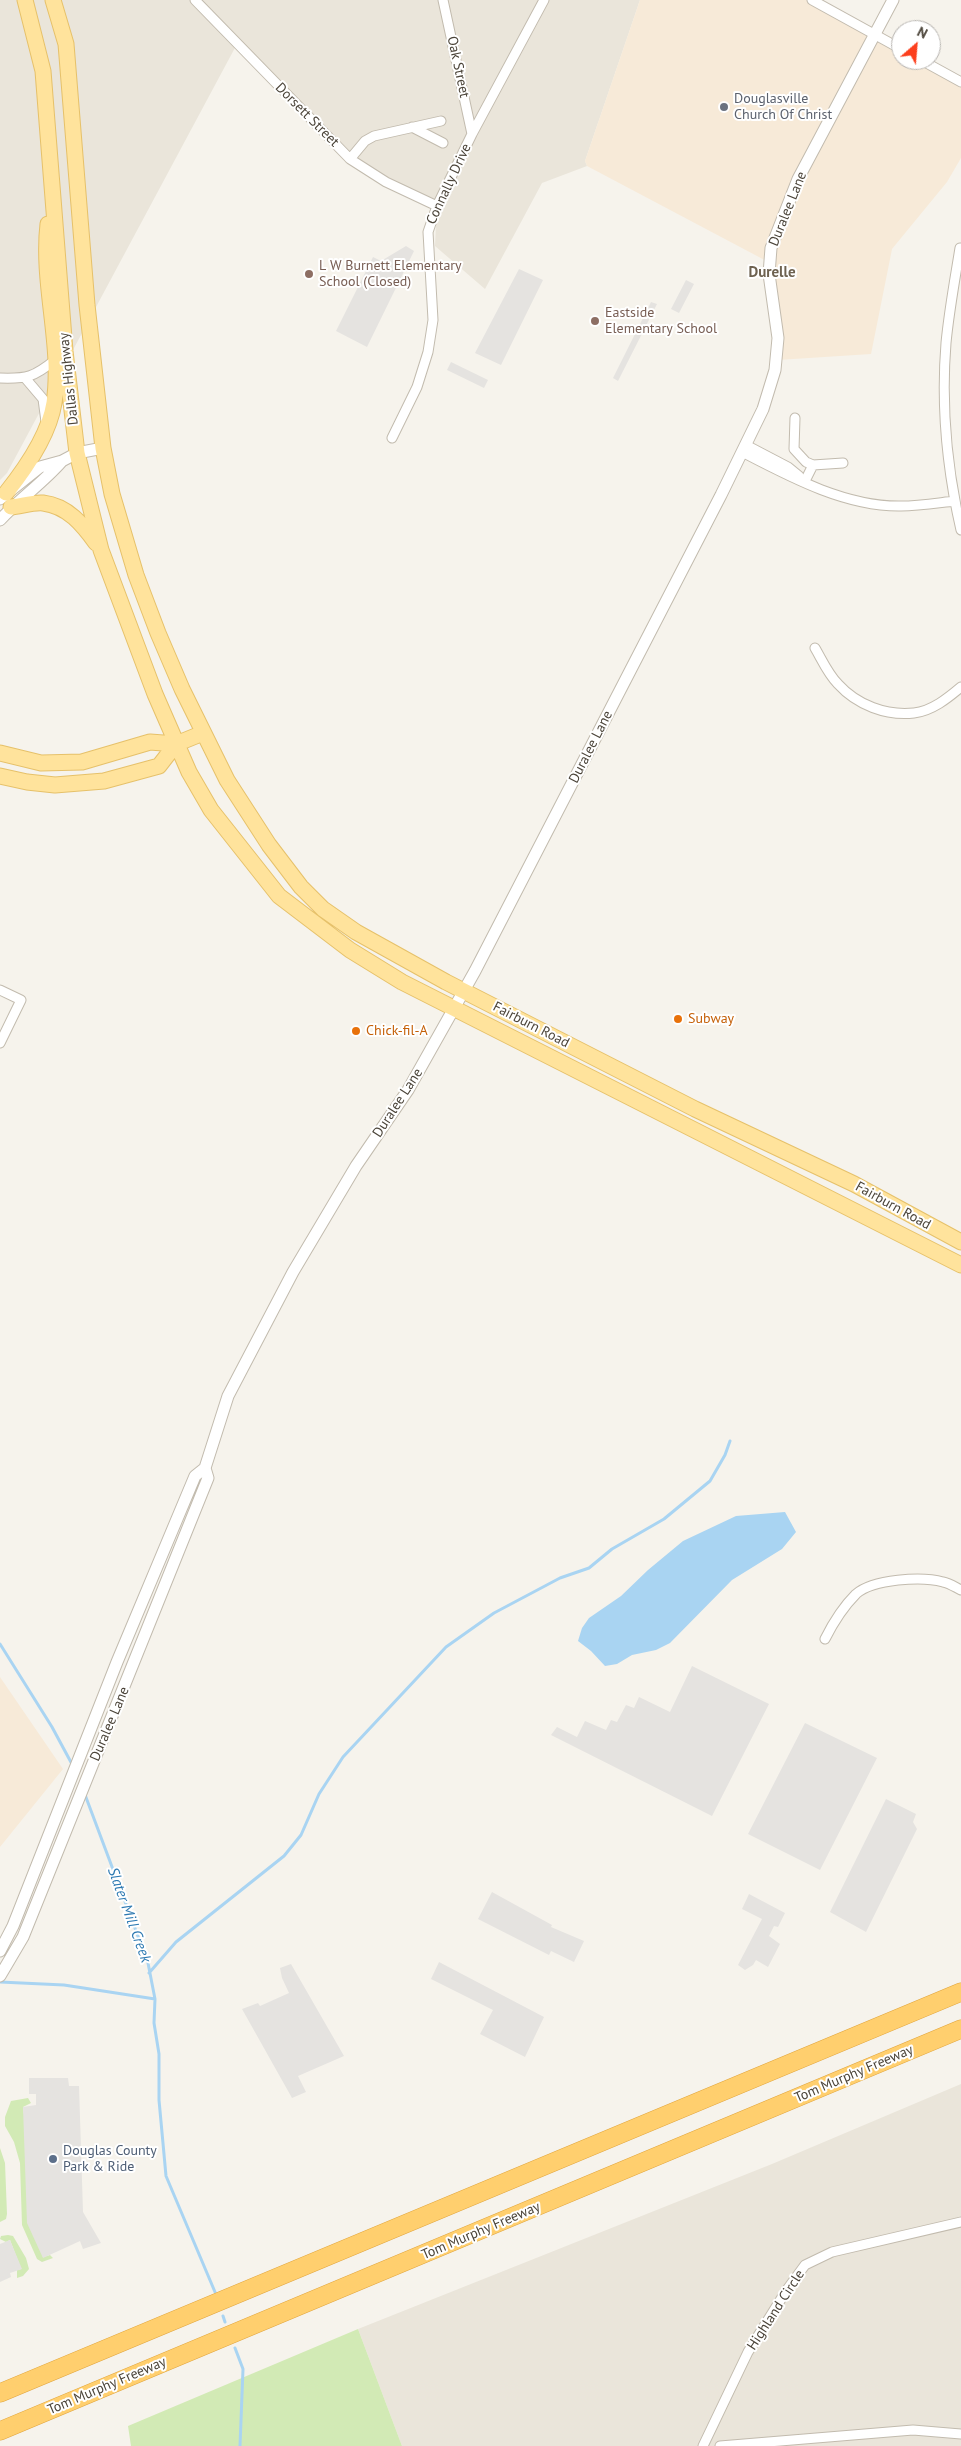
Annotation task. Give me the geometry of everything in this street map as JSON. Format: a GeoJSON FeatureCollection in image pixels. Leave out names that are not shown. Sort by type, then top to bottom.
{"type":"FeatureCollection","features":[{"type":"Feature","properties":{"kind":"highway"},"geometry":{"type":"LineString","coordinates":[[0,2393],[961,1992]]}},
{"type":"Feature","properties":{"kind":"highway","name":"Tom Murphy Freeway"},"geometry":{"type":"LineString","coordinates":[[0,2431],[961,2029]]}},
{"type":"Feature","properties":{"kind":"main road","name":"Dallas Highway"},"geometry":{"type":"LineString","coordinates":[[25,0],[43,72],[65,351],[77,453],[101,550],[155,694],[176,744]]}},
{"type":"Feature","properties":{"kind":"main road","name":"Dallas Highway"},"geometry":{"type":"LineString","coordinates":[[53,0],[66,44],[86,296],[102,448],[112,494],[136,575],[158,633],[203,733]]}},
{"type":"Feature","properties":{"kind":"main road"},"geometry":{"type":"LineString","coordinates":[[52,191],[45,252],[56,375],[54,405],[31,459],[6,500],[43,503],[68,512],[82,524],[101,550]]}},
{"type":"Feature","properties":{"kind":"main road"},"geometry":{"type":"LineString","coordinates":[[0,754],[36,762],[64,763],[92,760],[150,742],[176,744],[203,733]]}},
{"type":"Feature","properties":{"kind":"main road","name":"Fairburn Road"},"geometry":{"type":"LineString","coordinates":[[203,733],[251,820],[301,887],[322,909],[356,932],[464,991],[694,1109],[854,1184],[961,1242]]}},
{"type":"Feature","properties":{"kind":"main road"},"geometry":{"type":"LineString","coordinates":[[0,776],[27,782],[55,785],[104,781],[159,766],[176,744]]}},
{"type":"Feature","properties":{"kind":"main road","name":"Fairburn Road"},"geometry":{"type":"LineString","coordinates":[[176,744],[211,810],[279,896],[367,962],[961,1265]]}},
{"type":"Feature","properties":{"kind":"street","name":"Dorsett Street"},"geometry":{"type":"LineString","coordinates":[[195,0],[350,159],[386,182],[437,206]]}},
{"type":"Feature","properties":{"kind":"street","name":"Oak Street"},"geometry":{"type":"LineString","coordinates":[[443,0],[472,134]]}},
{"type":"Feature","properties":{"kind":"street","name":"Connally Drive"},"geometry":{"type":"LineString","coordinates":[[392,438],[417,387],[428,352],[433,320],[428,232],[437,206],[472,134],[544,0]]}},
{"type":"Feature","properties":{"kind":"street"},"geometry":{"type":"LineString","coordinates":[[812,0],[891,43]]}},
{"type":"Feature","properties":{"kind":"street","name":"Duralee Lane"},"geometry":{"type":"LineString","coordinates":[[0,1976],[23,1937],[125,1688],[208,1478],[206,1468],[228,1396],[293,1272],[351,1174],[408,1090],[464,991],[763,409],[775,370],[778,338],[769,274],[770,248],[798,179],[893,0]]}},
{"type":"Feature","properties":{"kind":"street"},"geometry":{"type":"LineString","coordinates":[[939,70],[961,82]]}},
{"type":"Feature","properties":{"kind":"street"},"geometry":{"type":"LineString","coordinates":[[350,159],[365,141],[374,136],[442,121]]}},
{"type":"Feature","properties":{"kind":"street"},"geometry":{"type":"LineString","coordinates":[[412,127],[442,143]]}},
{"type":"Feature","properties":{"kind":"street"},"geometry":{"type":"LineString","coordinates":[[960,248],[946,343],[945,390],[949,472],[961,530]]}},
{"type":"Feature","properties":{"kind":"street"},"geometry":{"type":"LineString","coordinates":[[953,295],[961,288]]}},
{"type":"Feature","properties":{"kind":"street"},"geometry":{"type":"LineString","coordinates":[[0,378],[26,378],[38,374],[55,360]]}},
{"type":"Feature","properties":{"kind":"street"},"geometry":{"type":"LineString","coordinates":[[26,378],[42,399],[46,425]]}},
{"type":"Feature","properties":{"kind":"street"},"geometry":{"type":"LineString","coordinates":[[795,418],[794,449],[806,462],[813,465],[843,463]]}},
{"type":"Feature","properties":{"kind":"street"},"geometry":{"type":"LineString","coordinates":[[0,520],[6,500],[40,467],[62,461],[77,453],[102,448]]}},
{"type":"Feature","properties":{"kind":"street"},"geometry":{"type":"LineString","coordinates":[[744,448],[788,467],[805,481],[837,495],[874,504],[900,506],[955,501]]}},
{"type":"Feature","properties":{"kind":"street"},"geometry":{"type":"LineString","coordinates":[[805,481],[813,465]]}},
{"type":"Feature","properties":{"kind":"street"},"geometry":{"type":"LineString","coordinates":[[814,648],[836,682],[848,694],[876,710],[915,713],[942,702],[961,688]]}},
{"type":"Feature","properties":{"kind":"street"},"geometry":{"type":"LineString","coordinates":[[0,990],[21,1000],[0,1043]]}},
{"type":"Feature","properties":{"kind":"street","name":"Duralee Lane"},"geometry":{"type":"LineString","coordinates":[[0,1951],[13,1926],[117,1662],[195,1476],[206,1468]]}},
{"type":"Feature","properties":{"kind":"street"},"geometry":{"type":"LineString","coordinates":[[824,1639],[835,1620],[857,1593],[880,1583],[917,1578],[944,1582],[961,1590]]}},
{"type":"Feature","properties":{"kind":"street","name":"Highland Circle"},"geometry":{"type":"LineString","coordinates":[[703,2446],[748,2352],[786,2291],[805,2265],[832,2252],[961,2222]]}},
{"type":"Feature","properties":{"kind":"street"},"geometry":{"type":"LineString","coordinates":[[720,2446],[913,2430],[961,2434]]}},
{"type":"Feature","properties":{"kind":"shaded area"},"geometry":{"type":"Polygon","coordinates":[[[0,0],[640,0],[585,161],[587,166],[542,183],[485,289],[435,246],[437,205],[372,173],[316,126],[237,44],[7,473],[0,480],[0,0]]]}},
{"type":"Feature","properties":{"kind":"shaded area"},"geometry":{"type":"Polygon","coordinates":[[[640,0],[815,0],[891,44],[891,70],[935,70],[961,85],[961,158],[947,182],[892,249],[871,354],[778,360],[774,265],[587,166],[585,161],[640,0]]]}},
{"type":"Feature","properties":{"kind":"shaded area"},"geometry":{"type":"Polygon","coordinates":[[[406,246],[414,251],[367,347],[336,331],[373,257],[381,261],[406,246]]]}},
{"type":"Feature","properties":{"kind":"shaded area"},"geometry":{"type":"Polygon","coordinates":[[[519,269],[543,280],[501,365],[475,353],[519,269]]]}},
{"type":"Feature","properties":{"kind":"shaded area"},"geometry":{"type":"Polygon","coordinates":[[[686,280],[694,284],[679,313],[671,309],[686,280]]]}},
{"type":"Feature","properties":{"kind":"shaded area"},"geometry":{"type":"Polygon","coordinates":[[[651,302],[657,304],[618,381],[613,378],[651,302]]]}},
{"type":"Feature","properties":{"kind":"shaded area"},"geometry":{"type":"Polygon","coordinates":[[[451,362],[488,380],[484,388],[447,370],[451,362]]]}},
{"type":"Feature","properties":{"kind":"shaded area"},"geometry":{"type":"Polygon","coordinates":[[[692,1666],[769,1704],[712,1816],[551,1735],[557,1727],[577,1737],[585,1721],[606,1730],[611,1720],[617,1722],[626,1705],[634,1708],[639,1697],[670,1712],[692,1666]]]}},
{"type":"Feature","properties":{"kind":"shaded area"},"geometry":{"type":"Polygon","coordinates":[[[0,1677],[63,1769],[0,1847],[0,1677]]]}},
{"type":"Feature","properties":{"kind":"shaded area"},"geometry":{"type":"Polygon","coordinates":[[[805,1723],[877,1758],[820,1870],[748,1834],[805,1723]]]}},
{"type":"Feature","properties":{"kind":"shaded area"},"geometry":{"type":"Polygon","coordinates":[[[886,1799],[916,1814],[913,1822],[917,1829],[866,1932],[830,1912],[886,1799]]]}},
{"type":"Feature","properties":{"kind":"shaded area"},"geometry":{"type":"Polygon","coordinates":[[[492,1892],[552,1925],[551,1927],[584,1941],[574,1962],[551,1951],[549,1955],[478,1919],[492,1892]]]}},
{"type":"Feature","properties":{"kind":"shaded area"},"geometry":{"type":"Polygon","coordinates":[[[749,1894],[785,1913],[778,1927],[774,1926],[769,1936],[780,1944],[768,1967],[756,1960],[753,1965],[745,1970],[738,1965],[762,1919],[742,1909],[749,1894]]]}},
{"type":"Feature","properties":{"kind":"shaded area"},"geometry":{"type":"Polygon","coordinates":[[[439,1962],[544,2017],[525,2057],[480,2034],[493,2010],[431,1979],[439,1962]]]}},
{"type":"Feature","properties":{"kind":"shaded area"},"geometry":{"type":"Polygon","coordinates":[[[291,1964],[344,2056],[298,2076],[306,2092],[292,2098],[242,2009],[258,2003],[260,2006],[289,1993],[282,1978],[280,1968],[291,1964]]]}},
{"type":"Feature","properties":{"kind":"shaded area","name":"Douglas County Park & Ride"},"geometry":{"type":"Polygon","coordinates":[[[29,2078],[68,2078],[69,2086],[79,2086],[83,2212],[101,2243],[83,2249],[80,2241],[43,2258],[27,2223],[23,2107],[36,2105],[36,2094],[29,2094],[29,2078]]]}},
{"type":"Feature","properties":{"kind":"shaded area"},"geometry":{"type":"Polygon","coordinates":[[[961,2084],[961,2446],[402,2446],[358,2329],[772,2164],[961,2084]]]}},
{"type":"Feature","properties":{"kind":"shaded area"},"geometry":{"type":"Polygon","coordinates":[[[10,2240],[22,2269],[10,2273],[11,2277],[0,2282],[0,2244],[10,2240]]]}},
{"type":"Feature","properties":{"kind":"green space"},"geometry":{"type":"Polygon","coordinates":[[[28,2098],[31,2103],[23,2107],[43,2257],[50,2255],[53,2258],[42,2262],[37,2259],[22,2225],[20,2163],[14,2142],[5,2126],[5,2117],[11,2101],[28,2098]]]}},
{"type":"Feature","properties":{"kind":"green space"},"geometry":{"type":"Polygon","coordinates":[[[0,2148],[5,2163],[7,2214],[6,2219],[0,2222],[0,2148]]]}},
{"type":"Feature","properties":{"kind":"green space"},"geometry":{"type":"Polygon","coordinates":[[[1,2236],[13,2236],[26,2258],[29,2269],[23,2276],[17,2278],[17,2270],[21,2269],[10,2240],[6,2242],[0,2239],[1,2236]]]}},
{"type":"Feature","properties":{"kind":"green space"},"geometry":{"type":"Polygon","coordinates":[[[358,2329],[402,2446],[131,2446],[128,2426],[358,2329]]]}},
{"type":"Feature","properties":{"kind":"water"},"geometry":{"type":"Polygon","coordinates":[[[785,1512],[796,1532],[782,1549],[732,1580],[670,1643],[656,1650],[632,1655],[617,1664],[605,1666],[578,1641],[582,1628],[589,1618],[621,1596],[648,1570],[683,1541],[736,1516],[785,1512]]]}},
{"type":"Feature","properties":{"kind":"waterway"},"geometry":{"type":"LineString","coordinates":[[149,1973],[176,1942],[284,1856],[301,1835],[319,1794],[343,1757],[446,1647],[494,1613],[560,1578],[589,1568],[612,1549],[664,1519],[710,1481],[725,1455],[730,1441]]}},
{"type":"Feature","properties":{"kind":"waterway","name":"Slater Mill Creek"},"geometry":{"type":"LineString","coordinates":[[0,1644],[52,1727],[73,1766]]}},
{"type":"Feature","properties":{"kind":"waterway","name":"Slater Mill Creek"},"geometry":{"type":"LineString","coordinates":[[84,1792],[148,1963],[155,1999],[154,2023],[159,2054],[159,2100],[166,2176],[215,2292]]}},
{"type":"Feature","properties":{"kind":"waterway"},"geometry":{"type":"LineString","coordinates":[[0,1982],[64,1985],[155,1999]]}},
{"type":"Feature","properties":{"kind":"waterway","name":"Slater Mill Creek"},"geometry":{"type":"LineString","coordinates":[[223,2316],[225,2322]]}},
{"type":"Feature","properties":{"kind":"waterway","name":"Slater Mill Creek"},"geometry":{"type":"LineString","coordinates":[[235,2348],[243,2369],[240,2446]]}},
{"type":"Feature","properties":{"kind":"place","name":"Douglasville Church Of Christ"},"geometry":{"type":"Point","coordinates":[724,107]}},
{"type":"Feature","properties":{"kind":"place","name":"L W Burnett Elementary School (Closed)"},"geometry":{"type":"Point","coordinates":[309,274]}},
{"type":"Feature","properties":{"kind":"place","name":"Eastside Elementary School"},"geometry":{"type":"Point","coordinates":[595,321]}},
{"type":"Feature","properties":{"kind":"place","name":"Subway"},"geometry":{"type":"Point","coordinates":[678,1019]}},
{"type":"Feature","properties":{"kind":"place","name":"Chick-fil-A"},"geometry":{"type":"Point","coordinates":[356,1031]}},
{"type":"Feature","properties":{"kind":"place","name":"Douglas County Park & Ride"},"geometry":{"type":"Point","coordinates":[53,2159]}},
{"type":"Feature","properties":{"kind":"district","name":"Durelle"},"geometry":{"type":"Point","coordinates":[772,273]}}]}
